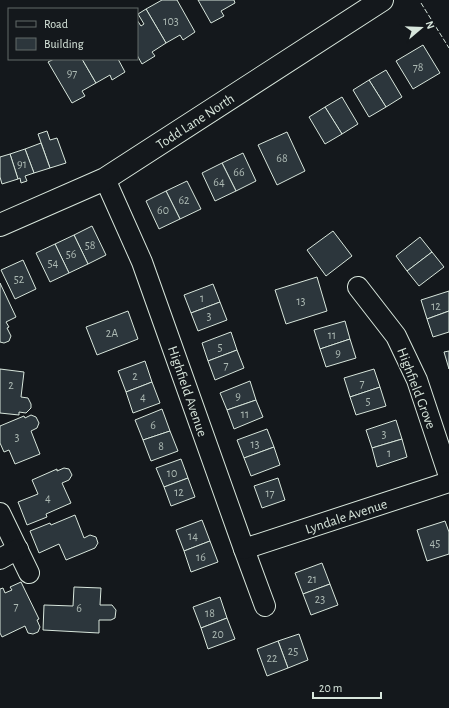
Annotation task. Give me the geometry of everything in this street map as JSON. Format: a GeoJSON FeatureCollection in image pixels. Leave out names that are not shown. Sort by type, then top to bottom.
{"type":"FeatureCollection","features":[{"type":"Feature","properties":{"kind":"street","name":"Todd Lane North"},"geometry":{"type":"LineString","coordinates":[[0,225],[105,179],[382,0]]}},
{"type":"Feature","properties":{"kind":"street","name":"Highfield Avenue"},"geometry":{"type":"LineString","coordinates":[[105,179],[142,262],[265,606]]}},
{"type":"Feature","properties":{"kind":"street","name":"Highfield Grove"},"geometry":{"type":"LineString","coordinates":[[358,287],[396,336],[417,380],[449,476]]}},
{"type":"Feature","properties":{"kind":"street","name":"Lyndale Avenue"},"geometry":{"type":"LineString","coordinates":[[244,549],[449,482]]}},
{"type":"Feature","properties":{"kind":"street"},"geometry":{"type":"LineString","coordinates":[[0,514],[30,573]]}},
{"type":"Feature","properties":{"kind":"street"},"geometry":{"type":"LineString","coordinates":[[0,559],[18,549]]}},
{"type":"Feature","properties":{"kind":"building"},"geometry":{"type":"Polygon","coordinates":[[[162,0],[177,0],[195,32],[183,40],[180,35],[166,43],[146,9],[162,0]]]}},
{"type":"Feature","properties":{"kind":"building"},"geometry":{"type":"Polygon","coordinates":[[[198,0],[234,0],[235,3],[221,11],[224,16],[211,23],[198,0]]]}},
{"type":"Feature","properties":{"kind":"building"},"geometry":{"type":"Polygon","coordinates":[[[146,9],[166,43],[152,52],[155,56],[142,64],[138,57],[138,22],[141,26],[144,24],[138,14],[146,9]]]}},
{"type":"Feature","properties":{"kind":"building"},"geometry":{"type":"Polygon","coordinates":[[[423,45],[440,73],[413,89],[396,61],[423,45]]]}},
{"type":"Feature","properties":{"kind":"building"},"geometry":{"type":"Polygon","coordinates":[[[52,60],[83,60],[96,83],[82,91],[85,96],[72,103],[48,62],[52,60]]]}},
{"type":"Feature","properties":{"kind":"building"},"geometry":{"type":"Polygon","coordinates":[[[83,60],[119,60],[125,72],[112,80],[110,75],[96,83],[83,60]]]}},
{"type":"Feature","properties":{"kind":"building"},"geometry":{"type":"Polygon","coordinates":[[[386,70],[402,97],[386,107],[369,80],[386,70]]]}},
{"type":"Feature","properties":{"kind":"building"},"geometry":{"type":"Polygon","coordinates":[[[369,80],[386,107],[369,117],[353,90],[369,80]]]}},
{"type":"Feature","properties":{"kind":"building"},"geometry":{"type":"Polygon","coordinates":[[[342,97],[358,124],[342,134],[325,107],[342,97]]]}},
{"type":"Feature","properties":{"kind":"building"},"geometry":{"type":"Polygon","coordinates":[[[325,107],[342,134],[325,144],[309,117],[325,107]]]}},
{"type":"Feature","properties":{"kind":"building"},"geometry":{"type":"Polygon","coordinates":[[[47,131],[50,140],[57,138],[66,163],[50,168],[38,134],[47,131]]]}},
{"type":"Feature","properties":{"kind":"building"},"geometry":{"type":"Polygon","coordinates":[[[287,132],[305,171],[277,185],[258,145],[287,132]]]}},
{"type":"Feature","properties":{"kind":"building"},"geometry":{"type":"Polygon","coordinates":[[[41,143],[50,168],[34,173],[25,149],[41,143]]]}},
{"type":"Feature","properties":{"kind":"building"},"geometry":{"type":"Polygon","coordinates":[[[25,149],[34,173],[25,176],[27,181],[21,183],[20,178],[18,179],[10,154],[25,149]]]}},
{"type":"Feature","properties":{"kind":"building"},"geometry":{"type":"Polygon","coordinates":[[[243,153],[256,181],[236,191],[222,163],[243,153]]]}},
{"type":"Feature","properties":{"kind":"building"},"geometry":{"type":"Polygon","coordinates":[[[10,154],[18,179],[2,184],[0,177],[0,157],[10,154]]]}},
{"type":"Feature","properties":{"kind":"building"},"geometry":{"type":"Polygon","coordinates":[[[222,163],[236,191],[215,201],[202,173],[222,163]]]}},
{"type":"Feature","properties":{"kind":"building"},"geometry":{"type":"Polygon","coordinates":[[[187,181],[201,209],[180,219],[166,191],[187,181]]]}},
{"type":"Feature","properties":{"kind":"building"},"geometry":{"type":"Polygon","coordinates":[[[166,191],[180,219],[159,229],[146,201],[166,191]]]}},
{"type":"Feature","properties":{"kind":"building"},"geometry":{"type":"Polygon","coordinates":[[[92,226],[106,255],[88,264],[74,235],[92,226]]]}},
{"type":"Feature","properties":{"kind":"building"},"geometry":{"type":"Polygon","coordinates":[[[333,231],[352,256],[326,276],[307,250],[333,231]]]}},
{"type":"Feature","properties":{"kind":"building"},"geometry":{"type":"Polygon","coordinates":[[[74,235],[88,264],[69,273],[55,244],[74,235]]]}},
{"type":"Feature","properties":{"kind":"building"},"geometry":{"type":"Polygon","coordinates":[[[420,237],[432,252],[407,271],[396,256],[420,237]]]}},
{"type":"Feature","properties":{"kind":"building"},"geometry":{"type":"Polygon","coordinates":[[[55,244],[69,273],[50,282],[36,253],[55,244]]]}},
{"type":"Feature","properties":{"kind":"building"},"geometry":{"type":"Polygon","coordinates":[[[432,252],[444,267],[419,286],[407,271],[432,252]]]}},
{"type":"Feature","properties":{"kind":"building"},"geometry":{"type":"Polygon","coordinates":[[[23,260],[36,289],[15,299],[1,270],[23,260]]]}},
{"type":"Feature","properties":{"kind":"building"},"geometry":{"type":"Polygon","coordinates":[[[317,277],[327,311],[286,324],[275,290],[317,277]]]}},
{"type":"Feature","properties":{"kind":"building"},"geometry":{"type":"Polygon","coordinates":[[[0,283],[16,317],[6,322],[11,336],[9,341],[4,343],[0,342],[0,283]]]}},
{"type":"Feature","properties":{"kind":"building"},"geometry":{"type":"Polygon","coordinates":[[[213,284],[220,302],[191,313],[184,295],[213,284]]]}},
{"type":"Feature","properties":{"kind":"building"},"geometry":{"type":"Polygon","coordinates":[[[449,291],[449,311],[427,319],[421,300],[449,291]]]}},
{"type":"Feature","properties":{"kind":"building"},"geometry":{"type":"Polygon","coordinates":[[[220,302],[227,320],[198,331],[191,313],[220,302]]]}},
{"type":"Feature","properties":{"kind":"building"},"geometry":{"type":"Polygon","coordinates":[[[128,311],[138,339],[97,355],[86,327],[128,311]]]}},
{"type":"Feature","properties":{"kind":"building"},"geometry":{"type":"Polygon","coordinates":[[[449,311],[449,332],[433,337],[427,319],[449,311]]]}},
{"type":"Feature","properties":{"kind":"building"},"geometry":{"type":"Polygon","coordinates":[[[345,321],[350,339],[320,349],[314,330],[345,321]]]}},
{"type":"Feature","properties":{"kind":"building"},"geometry":{"type":"Polygon","coordinates":[[[231,332],[237,350],[208,361],[202,343],[231,332]]]}},
{"type":"Feature","properties":{"kind":"building"},"geometry":{"type":"Polygon","coordinates":[[[350,339],[356,358],[326,367],[320,349],[350,339]]]}},
{"type":"Feature","properties":{"kind":"building"},"geometry":{"type":"Polygon","coordinates":[[[237,350],[244,368],[215,380],[208,361],[237,350]]]}},
{"type":"Feature","properties":{"kind":"building"},"geometry":{"type":"Polygon","coordinates":[[[449,351],[449,369],[444,352],[449,351]]]}},
{"type":"Feature","properties":{"kind":"building"},"geometry":{"type":"Polygon","coordinates":[[[145,361],[152,382],[126,392],[118,371],[145,361]]]}},
{"type":"Feature","properties":{"kind":"building"},"geometry":{"type":"Polygon","coordinates":[[[0,369],[24,372],[21,397],[28,398],[31,404],[31,408],[26,413],[19,412],[19,415],[0,413],[0,369]]]}},
{"type":"Feature","properties":{"kind":"building"},"geometry":{"type":"Polygon","coordinates":[[[374,369],[380,387],[350,397],[344,378],[374,369]]]}},
{"type":"Feature","properties":{"kind":"building"},"geometry":{"type":"Polygon","coordinates":[[[250,381],[256,400],[227,410],[220,393],[250,381]]]}},
{"type":"Feature","properties":{"kind":"building"},"geometry":{"type":"Polygon","coordinates":[[[152,382],[160,403],[133,413],[126,392],[152,382]]]}},
{"type":"Feature","properties":{"kind":"building"},"geometry":{"type":"Polygon","coordinates":[[[380,387],[386,406],[356,415],[350,397],[380,387]]]}},
{"type":"Feature","properties":{"kind":"building"},"geometry":{"type":"Polygon","coordinates":[[[256,400],[263,417],[234,429],[227,410],[256,400]]]}},
{"type":"Feature","properties":{"kind":"building"},"geometry":{"type":"Polygon","coordinates":[[[162,409],[170,431],[143,440],[135,420],[162,409]]]}},
{"type":"Feature","properties":{"kind":"building"},"geometry":{"type":"Polygon","coordinates":[[[31,415],[36,417],[39,423],[37,428],[31,431],[40,454],[15,464],[9,450],[4,452],[0,443],[0,426],[24,416],[25,418],[31,415]]]}},
{"type":"Feature","properties":{"kind":"building"},"geometry":{"type":"Polygon","coordinates":[[[396,420],[402,439],[372,448],[366,430],[396,420]]]}},
{"type":"Feature","properties":{"kind":"building"},"geometry":{"type":"Polygon","coordinates":[[[267,429],[274,447],[244,458],[237,440],[267,429]]]}},
{"type":"Feature","properties":{"kind":"building"},"geometry":{"type":"Polygon","coordinates":[[[170,431],[178,451],[151,461],[143,440],[170,431]]]}},
{"type":"Feature","properties":{"kind":"building"},"geometry":{"type":"Polygon","coordinates":[[[402,439],[407,457],[377,467],[372,448],[402,439]]]}},
{"type":"Feature","properties":{"kind":"building"},"geometry":{"type":"Polygon","coordinates":[[[274,447],[280,465],[251,476],[244,458],[274,447]]]}},
{"type":"Feature","properties":{"kind":"building"},"geometry":{"type":"Polygon","coordinates":[[[181,459],[188,478],[164,487],[156,468],[181,459]]]}},
{"type":"Feature","properties":{"kind":"building"},"geometry":{"type":"Polygon","coordinates":[[[64,468],[69,469],[72,475],[69,480],[62,483],[71,503],[46,514],[47,517],[27,525],[18,502],[38,494],[32,480],[57,469],[57,471],[64,468]]]}},
{"type":"Feature","properties":{"kind":"building"},"geometry":{"type":"Polygon","coordinates":[[[188,478],[195,497],[171,506],[164,487],[188,478]]]}},
{"type":"Feature","properties":{"kind":"building"},"geometry":{"type":"Polygon","coordinates":[[[278,478],[285,500],[262,508],[254,486],[278,478]]]}},
{"type":"Feature","properties":{"kind":"building"},"geometry":{"type":"Polygon","coordinates":[[[75,515],[84,538],[90,535],[96,537],[98,543],[95,548],[66,560],[59,544],[39,553],[30,531],[50,523],[51,525],[75,515]]]}},
{"type":"Feature","properties":{"kind":"building"},"geometry":{"type":"Polygon","coordinates":[[[202,520],[210,541],[184,551],[176,530],[202,520]]]}},
{"type":"Feature","properties":{"kind":"building"},"geometry":{"type":"Polygon","coordinates":[[[445,521],[449,532],[449,554],[427,561],[417,530],[445,521]]]}},
{"type":"Feature","properties":{"kind":"building"},"geometry":{"type":"Polygon","coordinates":[[[210,541],[218,562],[191,572],[184,551],[210,541]]]}},
{"type":"Feature","properties":{"kind":"building"},"geometry":{"type":"Polygon","coordinates":[[[322,563],[330,584],[303,594],[295,573],[322,563]]]}},
{"type":"Feature","properties":{"kind":"building"},"geometry":{"type":"Polygon","coordinates":[[[21,582],[39,619],[37,620],[40,627],[38,632],[33,634],[28,633],[25,626],[2,637],[0,633],[0,589],[3,588],[5,593],[12,590],[10,587],[21,582]]]}},
{"type":"Feature","properties":{"kind":"building"},"geometry":{"type":"Polygon","coordinates":[[[330,584],[338,605],[311,615],[303,594],[330,584]]]}},
{"type":"Feature","properties":{"kind":"building"},"geometry":{"type":"Polygon","coordinates":[[[74,587],[101,588],[100,605],[112,605],[116,610],[115,618],[111,620],[99,620],[99,633],[43,630],[44,605],[73,606],[74,587]]]}},
{"type":"Feature","properties":{"kind":"building"},"geometry":{"type":"Polygon","coordinates":[[[220,597],[227,618],[201,628],[193,607],[220,597]]]}},
{"type":"Feature","properties":{"kind":"building"},"geometry":{"type":"Polygon","coordinates":[[[227,618],[235,639],[208,649],[201,628],[227,618]]]}},
{"type":"Feature","properties":{"kind":"building"},"geometry":{"type":"Polygon","coordinates":[[[299,634],[308,660],[288,668],[278,641],[299,634]]]}},
{"type":"Feature","properties":{"kind":"building"},"geometry":{"type":"Polygon","coordinates":[[[278,641],[288,668],[267,676],[257,649],[278,641]]]}},
{"type":"Feature","properties":{"kind":"fence"},"geometry":{"type":"LineString","coordinates":[[421,3],[449,48]]}}]}
